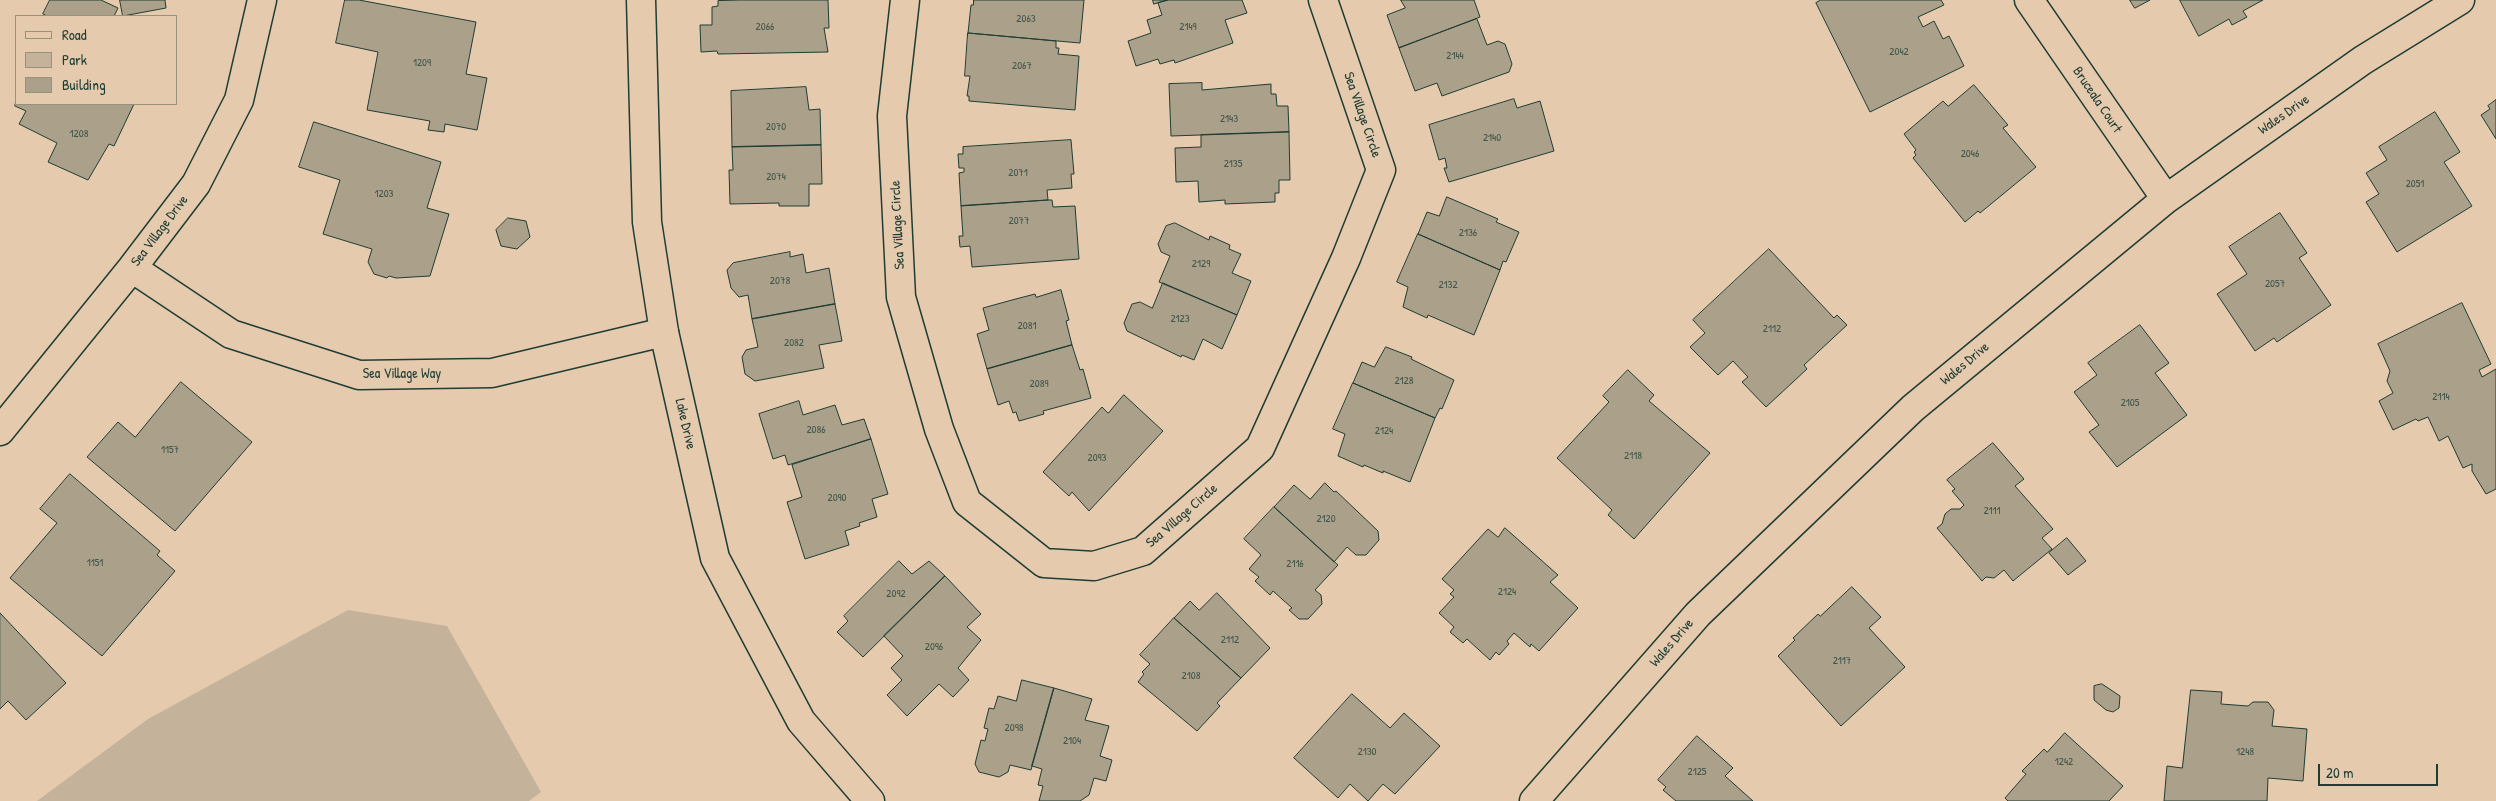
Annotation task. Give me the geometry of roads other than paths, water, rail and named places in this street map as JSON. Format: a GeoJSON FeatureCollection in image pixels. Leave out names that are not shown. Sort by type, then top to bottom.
{"type":"FeatureCollection","features":[{"type":"Feature","properties":{"kind":"street","name":"Sea Village Drive"},"geometry":{"type":"LineString","coordinates":[[0,431],[132,268],[196,184],[239,100],[262,0]]}},
{"type":"Feature","properties":{"kind":"street","name":"Lake Drive"},"geometry":{"type":"LineString","coordinates":[[641,0],[647,222],[664,332],[715,558],[801,721],[870,801]]}},
{"type":"Feature","properties":{"kind":"street","name":"Sea Village Circle"},"geometry":{"type":"LineString","coordinates":[[905,0],[892,116],[902,297],[939,429],[967,502],[1044,564],[1094,566],[1143,551],[1260,448],[1346,258],[1380,170],[1323,0]]}},
{"type":"Feature","properties":{"kind":"street","name":"Bruceala Court"},"geometry":{"type":"LineString","coordinates":[[2029,0],[2166,199]]}},
{"type":"Feature","properties":{"kind":"street","name":"Wales Drive"},"geometry":{"type":"LineString","coordinates":[[1534,801],[1698,614],[1912,408],[2166,199],[2363,60],[2460,0]]}},
{"type":"Feature","properties":{"kind":"street","name":"Sea Village Way"},"geometry":{"type":"LineString","coordinates":[[132,268],[231,334],[359,375],[492,372],[664,332]]}}]}
